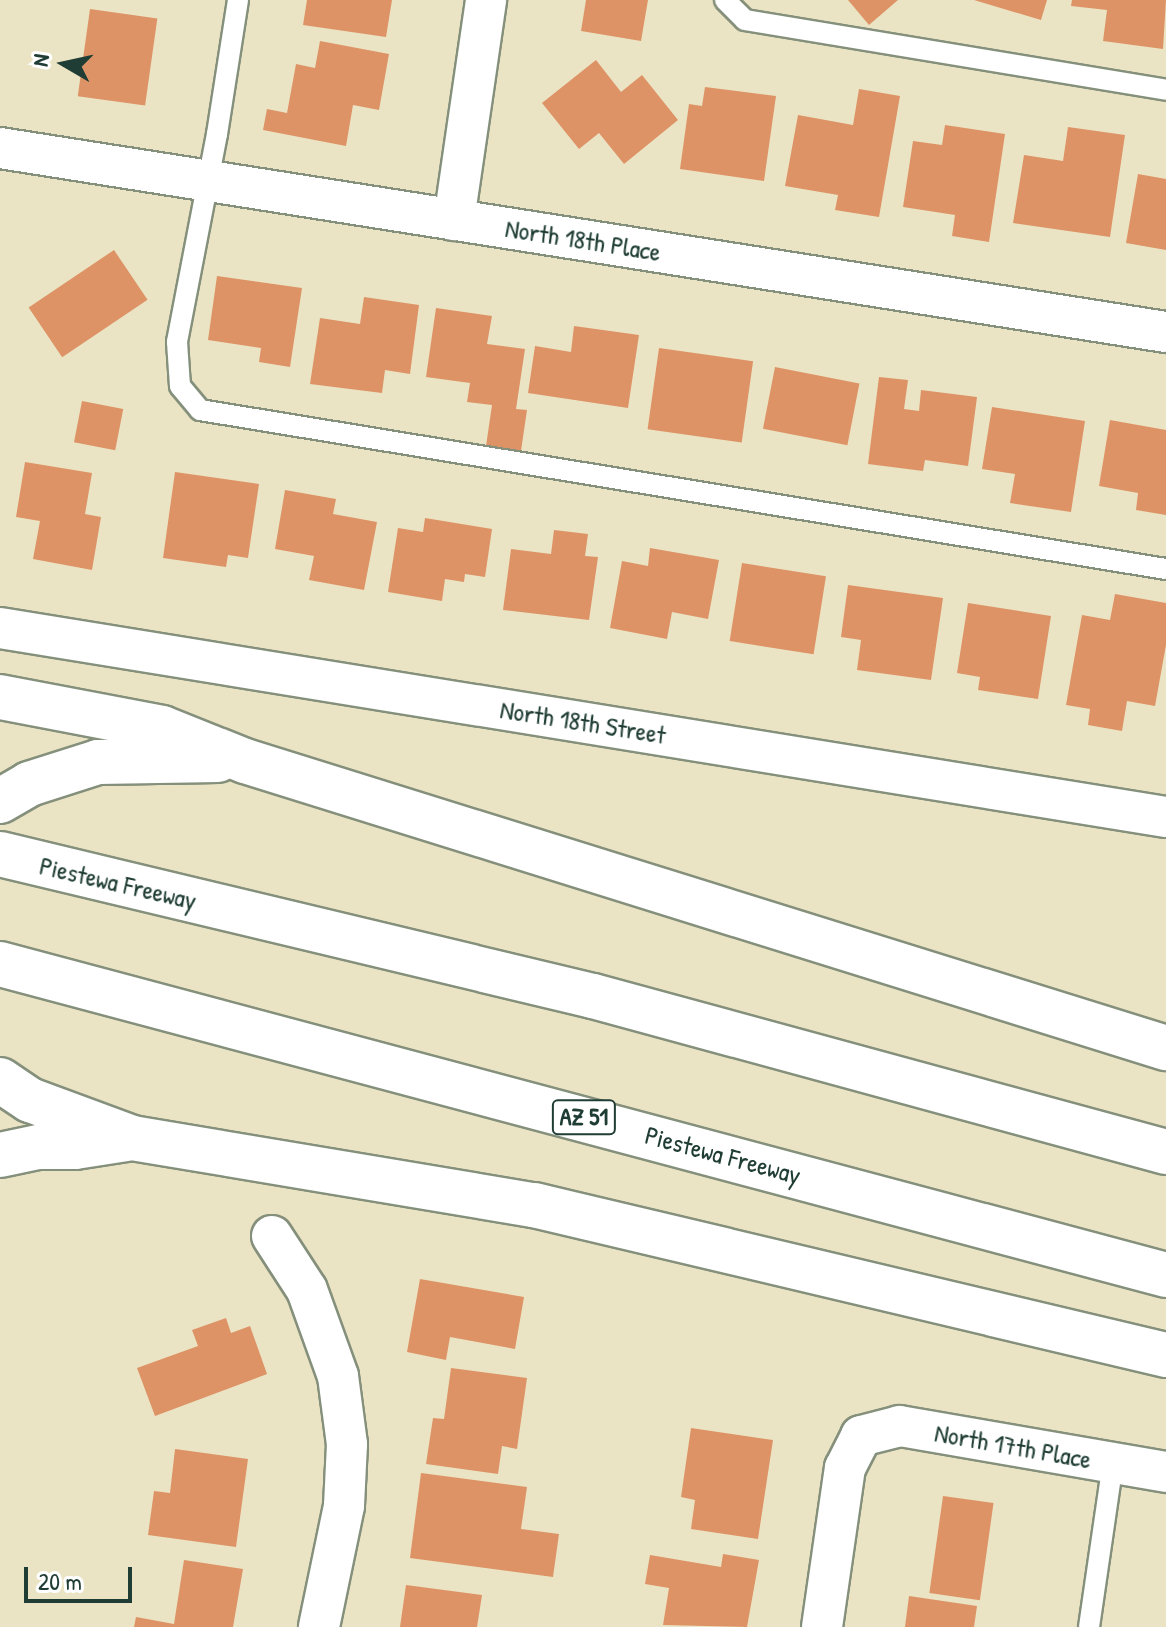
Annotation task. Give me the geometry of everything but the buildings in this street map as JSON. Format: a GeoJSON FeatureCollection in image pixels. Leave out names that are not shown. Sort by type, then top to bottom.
{"type":"FeatureCollection","features":[{"type":"Feature","properties":{"kind":"highway"},"geometry":{"type":"LineString","coordinates":[[0,697],[162,728],[245,761],[1166,1048]]}},
{"type":"Feature","properties":{"kind":"highway"},"geometry":{"type":"LineString","coordinates":[[4,798],[29,784],[98,762],[245,761]]}},
{"type":"Feature","properties":{"kind":"highway","name":"Piestewa Freeway"},"geometry":{"type":"LineString","coordinates":[[0,854],[593,996],[1166,1152]]}},
{"type":"Feature","properties":{"kind":"highway","name":"Piestewa Freeway"},"geometry":{"type":"LineString","coordinates":[[0,964],[1166,1275]]}},
{"type":"Feature","properties":{"kind":"highway"},"geometry":{"type":"LineString","coordinates":[[0,1080],[30,1100],[132,1138],[534,1205],[1166,1355]]}},
{"type":"Feature","properties":{"kind":"highway"},"geometry":{"type":"LineString","coordinates":[[0,1155],[39,1147],[75,1147],[132,1138]]}},
{"type":"Feature","properties":{"kind":"street"},"geometry":{"type":"LineString","coordinates":[[454,220],[486,0]]}},
{"type":"Feature","properties":{"kind":"street","name":"North 18th Place"},"geometry":{"type":"LineString","coordinates":[[0,148],[1166,332]]}},
{"type":"Feature","properties":{"kind":"street","name":"North 18th Street"},"geometry":{"type":"LineString","coordinates":[[0,628],[1166,817]]}},
{"type":"Feature","properties":{"kind":"street"},"geometry":{"type":"LineString","coordinates":[[272,1236],[307,1290],[338,1376],[347,1444],[344,1506],[319,1627]]}},
{"type":"Feature","properties":{"kind":"street","name":"North 17th Place"},"geometry":{"type":"LineString","coordinates":[[822,1627],[845,1468],[861,1436],[900,1426],[1166,1472]]}},
{"type":"Feature","properties":{"kind":"lane"},"geometry":{"type":"LineString","coordinates":[[238,0],[209,179],[177,342],[180,386],[200,410],[1166,569]]}},
{"type":"Feature","properties":{"kind":"lane"},"geometry":{"type":"LineString","coordinates":[[725,0],[745,20],[1166,90]]}},
{"type":"Feature","properties":{"kind":"lane"},"geometry":{"type":"LineString","coordinates":[[1089,1627],[1113,1463]]}}]}
